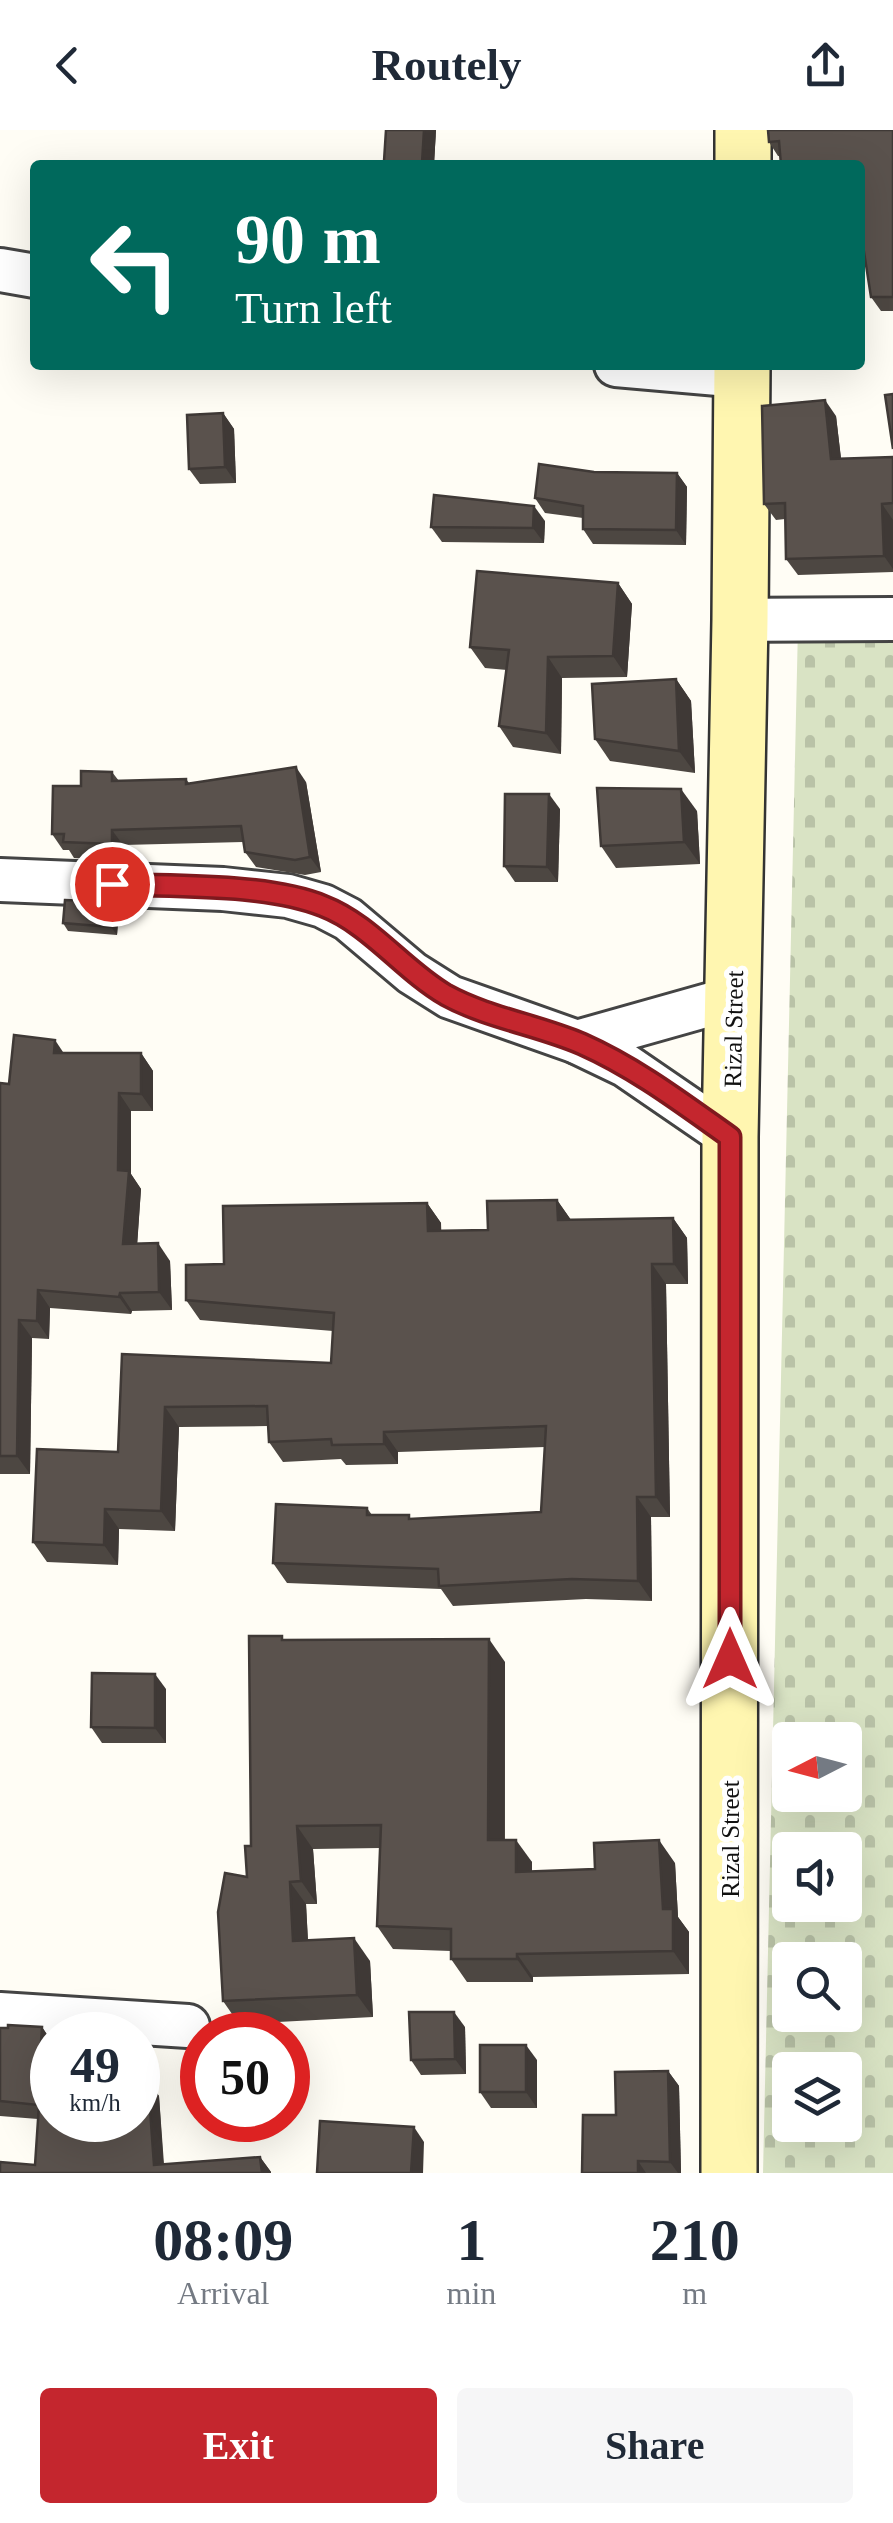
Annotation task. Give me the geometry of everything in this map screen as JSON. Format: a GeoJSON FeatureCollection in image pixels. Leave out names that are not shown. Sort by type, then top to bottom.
{"type":"FeatureCollection","features":[{"type":"Feature","properties":{"kind":"main road"},"geometry":{"type":"LineString","coordinates":[[743,130],[743,160]]}},
{"type":"Feature","properties":{"kind":"main road","name":"Rizal Street"},"geometry":{"type":"LineString","coordinates":[[729,2173],[730,1137],[742,370]]}},
{"type":"Feature","properties":{"kind":"street"},"geometry":{"type":"LineString","coordinates":[[0,270],[30,275]]}},
{"type":"Feature","properties":{"kind":"street"},"geometry":{"type":"LineString","coordinates":[[740,620],[893,619]]}},
{"type":"Feature","properties":{"kind":"street"},"geometry":{"type":"LineString","coordinates":[[0,880],[223,889],[288,896],[323,906],[348,919],[412,973],[450,997],[578,1042],[626,1064],[730,1137]]}},
{"type":"Feature","properties":{"kind":"street"},"geometry":{"type":"LineString","coordinates":[[578,1042],[733,998]]}},
{"type":"Feature","properties":{"kind":"street"},"geometry":{"type":"LineString","coordinates":[[0,2014],[180,2025]]}},
{"type":"Feature","properties":{"kind":"green space"},"geometry":{"type":"Polygon","coordinates":[[[798,626],[893,628],[893,2173],[763,2173],[772,1775],[772,1812],[862,1812],[862,1722],[773,1722],[798,626]]]}},
{"type":"Feature","properties":{"kind":"building"},"geometry":{"type":"Polygon","coordinates":[[[386,130],[424,130],[422,160],[384,160],[386,130]]]}},
{"type":"Feature","properties":{"kind":"building"},"geometry":{"type":"Polygon","coordinates":[[[768,130],[893,130],[893,297],[871,297],[865,258],[865,160],[781,160],[779,141],[769,142],[768,130]]]}},
{"type":"Feature","properties":{"kind":"building"},"geometry":{"type":"Polygon","coordinates":[[[893,394],[893,449],[885,395],[893,394]]]}},
{"type":"Feature","properties":{"kind":"building"},"geometry":{"type":"Polygon","coordinates":[[[825,400],[831,459],[893,457],[893,503],[882,504],[884,556],[786,559],[785,503],[764,504],[762,406],[825,400]]]}},
{"type":"Feature","properties":{"kind":"building"},"geometry":{"type":"Polygon","coordinates":[[[223,413],[225,467],[189,469],[187,415],[223,413]]]}},
{"type":"Feature","properties":{"kind":"building"},"geometry":{"type":"Polygon","coordinates":[[[539,464],[594,472],[677,473],[676,530],[583,529],[583,506],[535,498],[539,464]]]}},
{"type":"Feature","properties":{"kind":"building"},"geometry":{"type":"Polygon","coordinates":[[[434,495],[534,506],[533,528],[431,527],[434,495]]]}},
{"type":"Feature","properties":{"kind":"building"},"geometry":{"type":"Polygon","coordinates":[[[477,571],[618,583],[613,656],[548,657],[546,733],[499,726],[509,650],[470,647],[477,571]]]}},
{"type":"Feature","properties":{"kind":"building"},"geometry":{"type":"Polygon","coordinates":[[[676,679],[679,751],[595,739],[592,684],[676,679]]]}},
{"type":"Feature","properties":{"kind":"building"},"geometry":{"type":"Polygon","coordinates":[[[296,767],[310,857],[295,860],[245,852],[241,826],[112,830],[112,844],[63,842],[64,834],[52,834],[53,786],[81,786],[81,771],[112,772],[112,781],[186,779],[186,784],[296,767]]]}},
{"type":"Feature","properties":{"kind":"building"},"geometry":{"type":"Polygon","coordinates":[[[597,788],[681,789],[684,842],[601,846],[597,788]]]}},
{"type":"Feature","properties":{"kind":"building"},"geometry":{"type":"Polygon","coordinates":[[[505,794],[549,794],[547,867],[504,866],[505,794]]]}},
{"type":"Feature","properties":{"kind":"building"},"geometry":{"type":"Polygon","coordinates":[[[65,900],[113,902],[111,927],[63,923],[65,900]]]}},
{"type":"Feature","properties":{"kind":"building"},"geometry":{"type":"Polygon","coordinates":[[[14,1035],[55,1040],[54,1053],[141,1053],[141,1094],[119,1093],[118,1170],[129,1171],[123,1244],[158,1243],[159,1292],[120,1293],[119,1297],[38,1290],[37,1321],[19,1320],[17,1456],[0,1456],[0,1083],[9,1084],[14,1035]]]}},
{"type":"Feature","properties":{"kind":"building"},"geometry":{"type":"Polygon","coordinates":[[[557,1200],[558,1220],[673,1218],[674,1264],[652,1264],[656,1497],[637,1497],[638,1581],[572,1579],[439,1586],[438,1569],[273,1563],[276,1504],[367,1508],[367,1515],[409,1515],[409,1519],[541,1512],[546,1426],[384,1432],[384,1444],[332,1445],[331,1439],[269,1442],[267,1406],[165,1407],[161,1511],[105,1509],[104,1545],[33,1542],[37,1449],[118,1452],[122,1354],[331,1363],[334,1313],[186,1300],[186,1265],[224,1264],[223,1206],[427,1203],[428,1231],[488,1230],[487,1201],[557,1200]]]}},
{"type":"Feature","properties":{"kind":"building"},"geometry":{"type":"Polygon","coordinates":[[[249,1636],[282,1636],[282,1640],[489,1639],[488,1840],[516,1840],[516,1872],[595,1869],[594,1843],[659,1840],[663,1909],[673,1909],[673,1951],[451,1959],[451,1929],[377,1926],[381,1825],[297,1826],[301,1881],[290,1882],[293,1941],[354,1938],[357,1995],[223,2001],[218,1912],[225,1873],[247,1877],[245,1846],[251,1846],[249,1636]]]}},
{"type":"Feature","properties":{"kind":"building"},"geometry":{"type":"Polygon","coordinates":[[[92,1673],[155,1674],[155,1728],[91,1727],[92,1673]]]}},
{"type":"Feature","properties":{"kind":"building"},"geometry":{"type":"Polygon","coordinates":[[[409,2012],[454,2012],[455,2059],[411,2060],[409,2012]]]}},
{"type":"Feature","properties":{"kind":"building"},"geometry":{"type":"Polygon","coordinates":[[[30,2026],[30,2104],[0,2101],[0,2028],[30,2026]]]}},
{"type":"Feature","properties":{"kind":"building"},"geometry":{"type":"Polygon","coordinates":[[[480,2045],[526,2045],[526,2092],[480,2092],[480,2045]]]}},
{"type":"Feature","properties":{"kind":"building"},"geometry":{"type":"Polygon","coordinates":[[[668,2071],[670,2162],[638,2161],[638,2173],[582,2173],[583,2115],[616,2115],[615,2072],[668,2071]]]}},
{"type":"Feature","properties":{"kind":"building"},"geometry":{"type":"Polygon","coordinates":[[[320,2121],[414,2127],[411,2173],[317,2173],[320,2121]]]}},
{"type":"Feature","properties":{"kind":"building"},"geometry":{"type":"Polygon","coordinates":[[[37,2142],[152,2142],[154,2165],[260,2157],[262,2173],[0,2173],[0,2162],[35,2165],[37,2142]]]}},
{"type":"Feature","properties":{"kind":"route"},"geometry":{"type":"LineString","coordinates":[[112,884],[255,892],[323,906],[348,919],[412,973],[450,997],[578,1042],[626,1064],[730,1137],[730,1659]]}}]}
